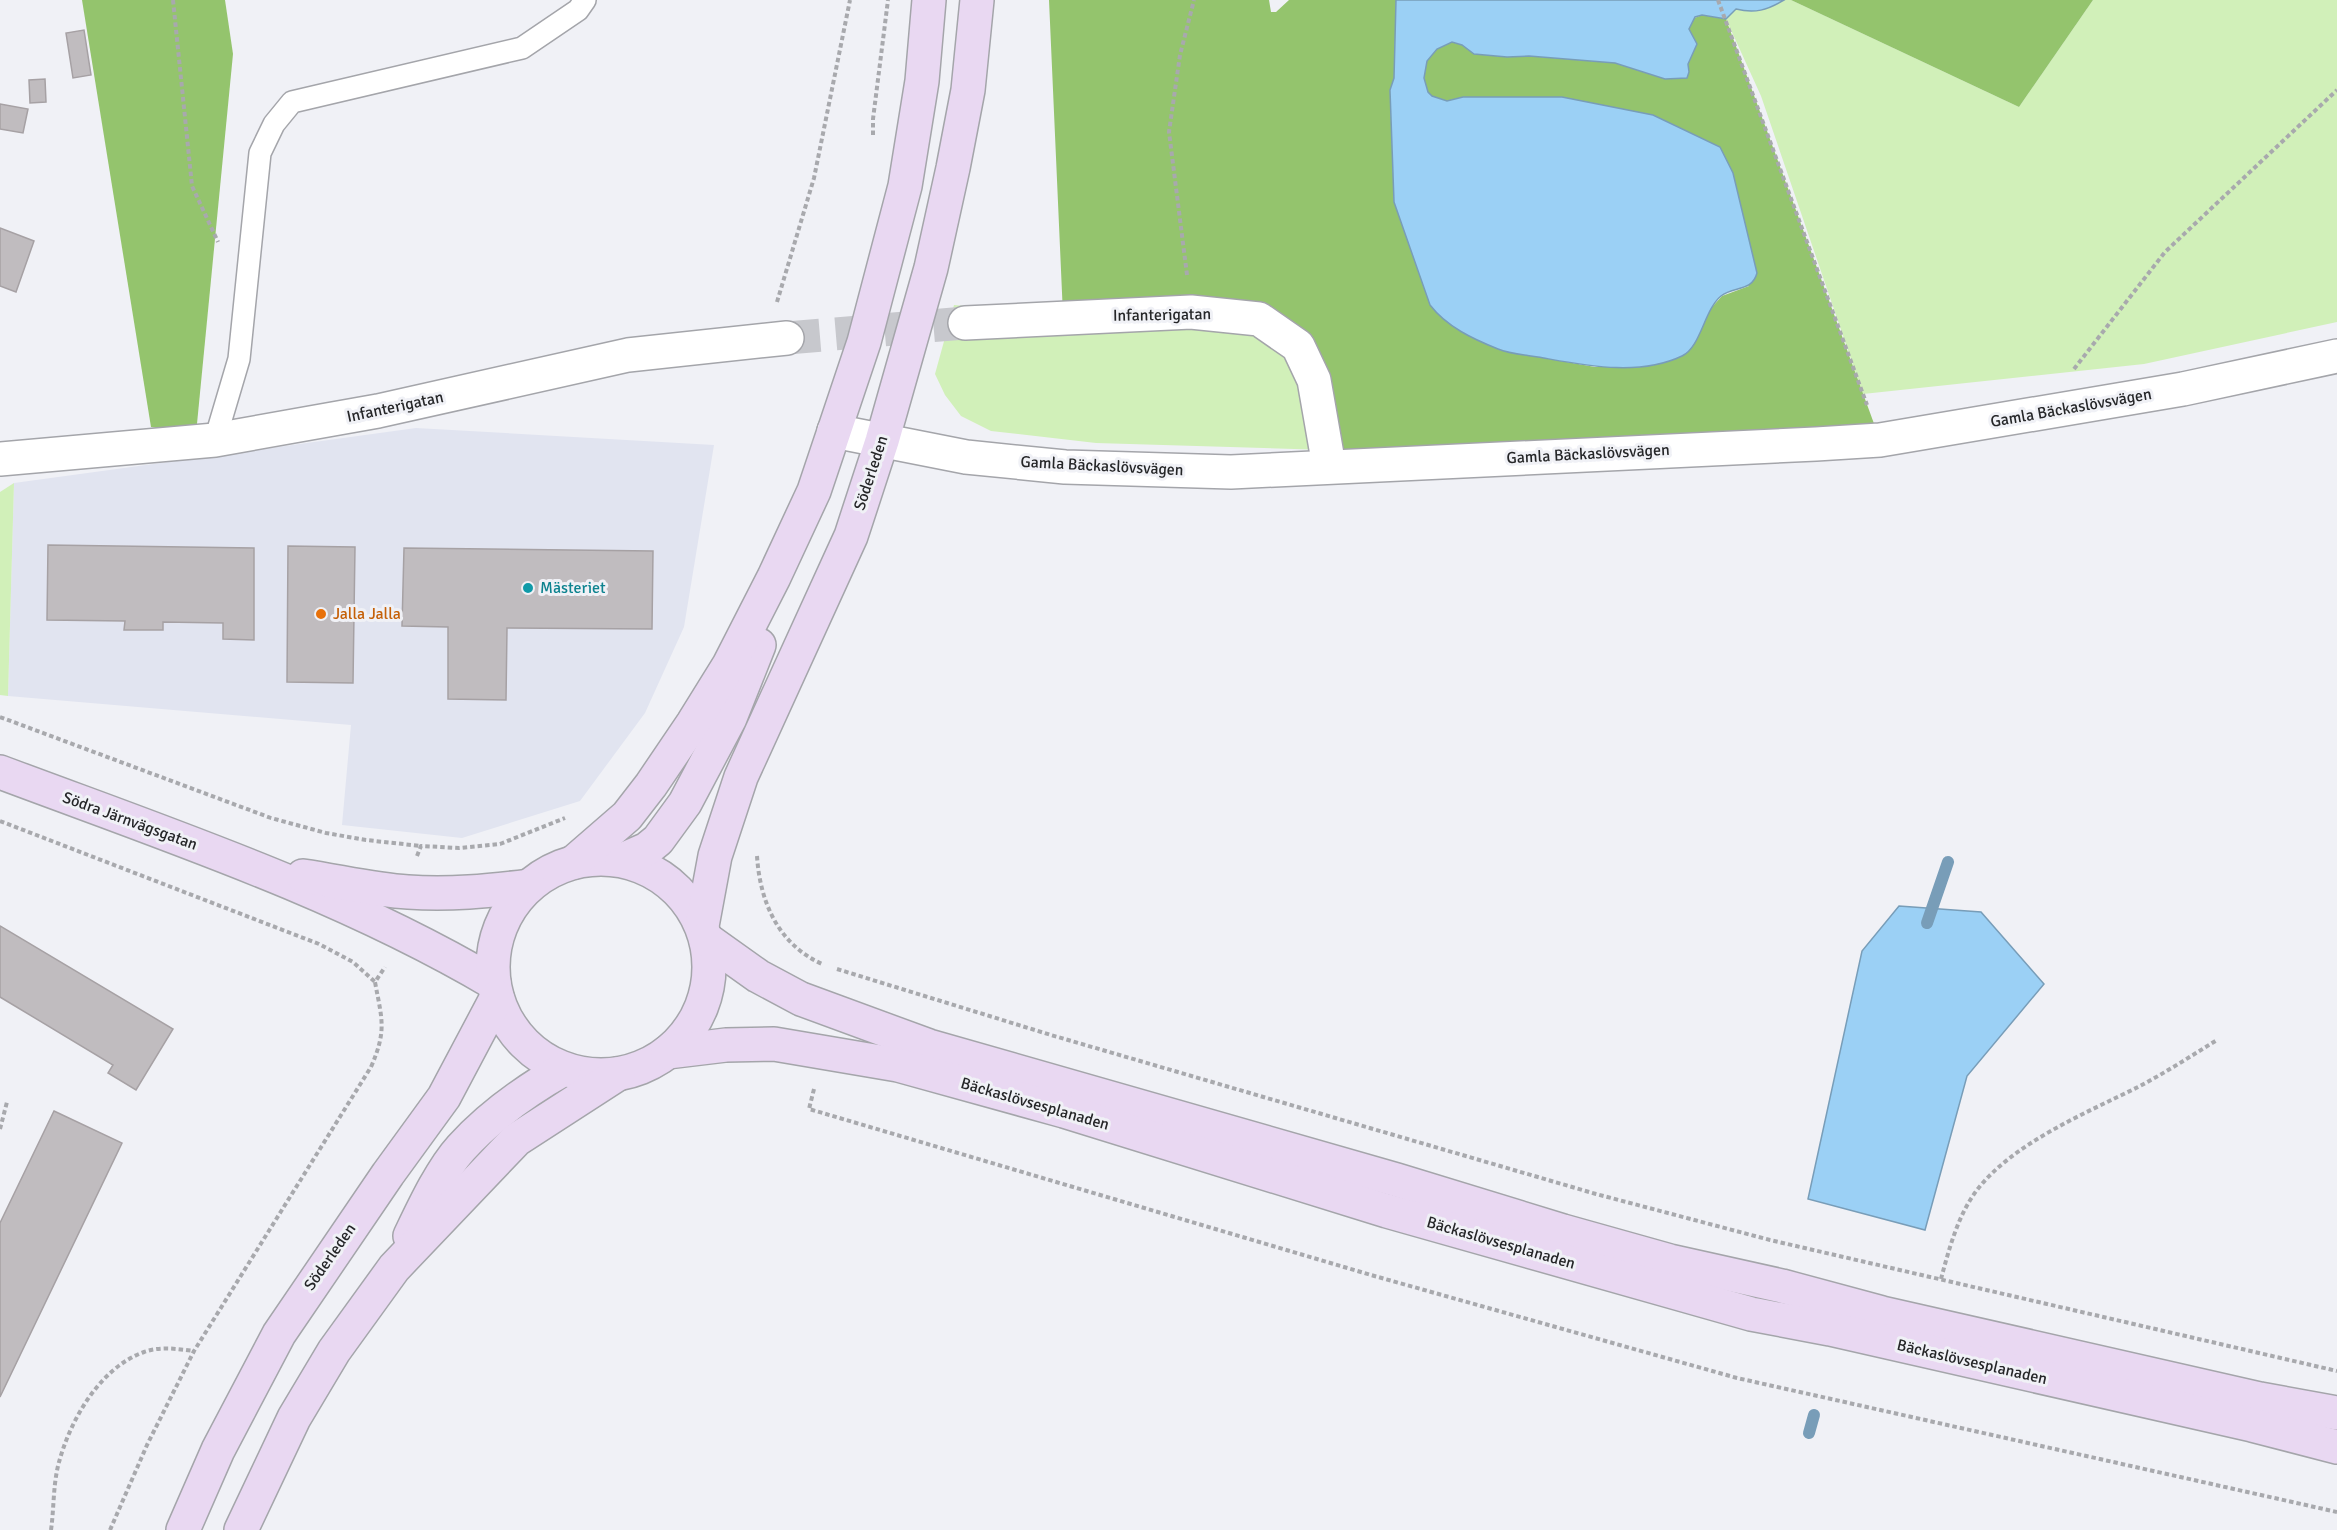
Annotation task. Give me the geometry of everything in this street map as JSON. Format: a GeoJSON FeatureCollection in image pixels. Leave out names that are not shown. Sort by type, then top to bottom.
{"type":"FeatureCollection","features":[{"type":"Feature","properties":{"kind":"street","name":"Söderleden"},"geometry":{"type":"LineString","coordinates":[[622,860],[647,849],[658,840],[685,803],[730,718],[765,632],[864,342],[905,186],[922,81],[929,0]]}},
{"type":"Feature","properties":{"kind":"street","name":"Söderleden"},"geometry":{"type":"LineString","coordinates":[[704,932],[715,856],[741,777],[851,536],[882,441],[931,268],[953,168],[968,90],[977,0]]}},
{"type":"Feature","properties":{"kind":"street","name":"Infanterigatan"},"geometry":{"type":"LineString","coordinates":[[965,323],[1191,312],[1259,319],[1298,346],[1314,380],[1329,466]]}},
{"type":"Feature","properties":{"kind":"street","name":"Infanterigatan"},"geometry":{"type":"LineString","coordinates":[[0,459],[215,440],[378,411],[627,355],[777,339]]}},
{"type":"Feature","properties":{"kind":"street","name":"Gamla Bäckaslövsvägen"},"geometry":{"type":"LineString","coordinates":[[834,431],[966,457],[1065,467],[1231,472],[1880,440],[2183,389],[2337,356]]}},
{"type":"Feature","properties":{"kind":"street","name":"Söderleden"},"geometry":{"type":"LineString","coordinates":[[573,862],[627,816],[693,723],[729,664],[774,577],[814,491]]}},
{"type":"Feature","properties":{"kind":"street","name":"Södra Järnvägsgatan"},"geometry":{"type":"LineString","coordinates":[[0,772],[260,869],[452,958],[495,990]]}},
{"type":"Feature","properties":{"kind":"street","name":"Söderleden"},"geometry":{"type":"LineString","coordinates":[[598,859],[622,860],[662,876],[692,907],[704,932],[710,964],[705,997],[699,1013],[686,1035],[668,1052],[645,1067],[618,1074],[591,1075],[564,1069],[542,1058],[522,1041],[507,1020],[495,990],[493,962],[496,941],[503,920],[514,902],[529,886],[550,871],[573,862],[598,859]]}},
{"type":"Feature","properties":{"kind":"street","name":"Södra Järnvägsgatan"},"geometry":{"type":"LineString","coordinates":[[260,869],[406,892],[445,894],[529,886]]}},
{"type":"Feature","properties":{"kind":"street","name":"Bäckaslövsesplanaden"},"geometry":{"type":"LineString","coordinates":[[704,932],[758,976],[801,999],[929,1046],[1670,1261],[1782,1286],[1882,1313],[2260,1399],[2337,1413]]}},
{"type":"Feature","properties":{"kind":"street","name":"Söderleden"},"geometry":{"type":"LineString","coordinates":[[183,1530],[218,1450],[279,1334],[381,1184],[444,1097],[495,990]]}},
{"type":"Feature","properties":{"kind":"street","name":"Bäckaslövsesplanaden"},"geometry":{"type":"LineString","coordinates":[[668,1052],[726,1045],[774,1044],[898,1065],[1064,1111],[1387,1211],[1751,1314],[1830,1329],[2252,1425],[2337,1447]]}},
{"type":"Feature","properties":{"kind":"street","name":"Söderleden"},"geometry":{"type":"LineString","coordinates":[[394,1268],[425,1204],[459,1150],[490,1119],[525,1091],[564,1069]]}},
{"type":"Feature","properties":{"kind":"street","name":"Söderleden"},"geometry":{"type":"LineString","coordinates":[[241,1530],[294,1418],[334,1351],[394,1268],[516,1140],[618,1074]]}},
{"type":"Feature","properties":{"kind":"lane"},"geometry":{"type":"LineString","coordinates":[[215,440],[239,359],[260,153],[274,124],[291,102],[522,48],[578,10],[585,0]]}},
{"type":"Feature","properties":{"kind":"path"},"geometry":{"type":"LineString","coordinates":[[173,0],[192,186],[218,242],[250,254]]}},
{"type":"Feature","properties":{"kind":"path"},"geometry":{"type":"LineString","coordinates":[[777,339],[814,178],[850,0]]}},
{"type":"Feature","properties":{"kind":"path"},"geometry":{"type":"LineString","coordinates":[[873,140],[873,119],[888,0]]}},
{"type":"Feature","properties":{"kind":"path"},"geometry":{"type":"LineString","coordinates":[[1191,312],[1169,132],[1180,54],[1194,0]]}},
{"type":"Feature","properties":{"kind":"path"},"geometry":{"type":"LineString","coordinates":[[1718,0],[1880,440]]}},
{"type":"Feature","properties":{"kind":"path"},"geometry":{"type":"LineString","coordinates":[[2040,413],[2165,252],[2337,90]]}},
{"type":"Feature","properties":{"kind":"path"},"geometry":{"type":"LineString","coordinates":[[0,717],[271,818],[336,835],[421,846],[459,848],[500,844],[570,817]]}},
{"type":"Feature","properties":{"kind":"path"},"geometry":{"type":"LineString","coordinates":[[726,820],[759,832],[757,857],[760,886],[771,915],[786,939],[806,957],[828,966],[1051,1035],[1596,1194],[1770,1240],[2337,1371]]}},
{"type":"Feature","properties":{"kind":"path"},"geometry":{"type":"LineString","coordinates":[[0,821],[319,944],[353,962],[375,982],[382,1020],[380,1045],[371,1067],[194,1351],[147,1445],[110,1530]]}},
{"type":"Feature","properties":{"kind":"path"},"geometry":{"type":"LineString","coordinates":[[406,892],[421,846]]}},
{"type":"Feature","properties":{"kind":"path"},"geometry":{"type":"LineString","coordinates":[[375,982],[388,961],[397,931]]}},
{"type":"Feature","properties":{"kind":"path"},"geometry":{"type":"LineString","coordinates":[[1941,1279],[1949,1249],[1977,1190],[2003,1164],[2047,1133],[2141,1085],[2217,1040]]}},
{"type":"Feature","properties":{"kind":"path"},"geometry":{"type":"LineString","coordinates":[[0,1129],[7,1102]]}},
{"type":"Feature","properties":{"kind":"path"},"geometry":{"type":"LineString","coordinates":[[809,1109],[1371,1275],[1717,1373],[2337,1512]]}},
{"type":"Feature","properties":{"kind":"path"},"geometry":{"type":"LineString","coordinates":[[51,1530],[58,1468],[64,1446],[78,1415],[98,1386],[123,1362],[144,1352],[165,1348],[194,1351]]}},
{"type":"Feature","properties":{"kind":"shaded area"},"geometry":{"type":"Polygon","coordinates":[[[416,428],[714,445],[684,627],[645,713],[580,801],[462,838],[342,825],[351,725],[8,696],[14,483],[416,428]]]}},
{"type":"Feature","properties":{"kind":"green space"},"geometry":{"type":"Polygon","coordinates":[[[82,0],[225,0],[233,54],[196,434],[151,427],[82,0]]]}},
{"type":"Feature","properties":{"kind":"green space"},"geometry":{"type":"Polygon","coordinates":[[[1049,0],[1269,0],[1271,12],[1276,12],[1289,0],[1396,0],[1394,79],[1390,90],[1394,202],[1500,350],[1595,367],[1648,366],[1722,296],[1749,286],[1562,97],[1463,97],[1447,101],[1432,96],[1428,92],[1424,78],[1427,61],[1437,49],[1452,42],[1462,45],[1474,54],[1615,63],[1665,79],[1689,72],[1688,64],[1697,44],[1689,29],[1692,19],[1702,15],[1726,19],[1880,440],[1329,466],[1284,341],[1233,316],[1063,315],[1049,0]]]}},
{"type":"Feature","properties":{"kind":"green space"},"geometry":{"type":"Polygon","coordinates":[[[1784,0],[1791,0],[2019,107],[2093,0],[2337,0],[2337,322],[2144,364],[1863,394],[1761,96],[1726,19],[1736,9],[1761,10],[1784,0]]]}},
{"type":"Feature","properties":{"kind":"green space"},"geometry":{"type":"Polygon","coordinates":[[[1791,0],[2093,0],[2019,107],[1791,0]]]}},
{"type":"Feature","properties":{"kind":"green space"},"geometry":{"type":"Polygon","coordinates":[[[954,305],[1063,315],[1233,316],[1284,341],[1327,450],[1096,443],[991,431],[961,416],[945,395],[935,374],[954,305]]]}},
{"type":"Feature","properties":{"kind":"green space"},"geometry":{"type":"Polygon","coordinates":[[[14,483],[8,696],[0,695],[0,492],[14,483]]]}},
{"type":"Feature","properties":{"kind":"water"},"geometry":{"type":"Polygon","coordinates":[[[1396,0],[1784,0],[1761,10],[1736,9],[1726,19],[1702,15],[1695,17],[1689,29],[1697,44],[1688,64],[1687,78],[1665,79],[1615,63],[1474,54],[1462,45],[1452,42],[1437,49],[1427,61],[1424,78],[1428,92],[1432,96],[1447,101],[1463,97],[1562,97],[1653,115],[1720,147],[1733,173],[1757,273],[1755,279],[1747,286],[1726,293],[1715,302],[1694,345],[1682,356],[1665,362],[1629,368],[1592,366],[1507,352],[1461,331],[1444,320],[1430,305],[1394,202],[1390,90],[1394,78],[1396,0]]]}},
{"type":"Feature","properties":{"kind":"water"},"geometry":{"type":"Polygon","coordinates":[[[1899,906],[1981,912],[2044,984],[1967,1076],[1925,1230],[1808,1199],[1862,951],[1899,906]]]}},
{"type":"Feature","properties":{"kind":"building"},"geometry":{"type":"Polygon","coordinates":[[[84,30],[91,75],[73,78],[66,33],[84,30]]]}},
{"type":"Feature","properties":{"kind":"building"},"geometry":{"type":"Polygon","coordinates":[[[45,79],[46,102],[30,103],[29,80],[45,79]]]}},
{"type":"Feature","properties":{"kind":"building"},"geometry":{"type":"Polygon","coordinates":[[[0,104],[28,109],[23,133],[0,129],[0,104]]]}},
{"type":"Feature","properties":{"kind":"building"},"geometry":{"type":"Polygon","coordinates":[[[0,228],[34,241],[16,292],[0,286],[0,228]]]}},
{"type":"Feature","properties":{"kind":"building"},"geometry":{"type":"Polygon","coordinates":[[[48,545],[254,548],[254,640],[223,639],[223,623],[163,622],[163,630],[124,630],[125,621],[47,620],[48,545]]]}},
{"type":"Feature","properties":{"kind":"building","name":"Jalla Jalla"},"geometry":{"type":"Polygon","coordinates":[[[288,546],[355,547],[353,683],[287,682],[288,546]]]}},
{"type":"Feature","properties":{"kind":"building","name":"Mästeriet"},"geometry":{"type":"Polygon","coordinates":[[[404,548],[653,551],[652,629],[507,628],[506,700],[448,699],[448,627],[402,626],[404,548]]]}},
{"type":"Feature","properties":{"kind":"building"},"geometry":{"type":"Polygon","coordinates":[[[0,926],[173,1029],[136,1090],[108,1073],[113,1065],[0,997],[0,926]]]}},
{"type":"Feature","properties":{"kind":"building"},"geometry":{"type":"Polygon","coordinates":[[[54,1111],[122,1143],[0,1397],[0,1223],[54,1111]]]}},
{"type":"Feature","properties":{"kind":"waterway"},"geometry":{"type":"LineString","coordinates":[[1927,923],[1948,862]]}},
{"type":"Feature","properties":{"kind":"waterway"},"geometry":{"type":"LineString","coordinates":[[1809,1433],[1814,1415]]}},
{"type":"Feature","properties":{"kind":"tunnel"},"geometry":{"type":"LineString","coordinates":[[787,338],[965,323]]}},
{"type":"Feature","properties":{"kind":"place","name":"Mästeriet"},"geometry":{"type":"Point","coordinates":[528,588]}},
{"type":"Feature","properties":{"kind":"place","name":"Jalla Jalla"},"geometry":{"type":"Point","coordinates":[321,614]}}]}
